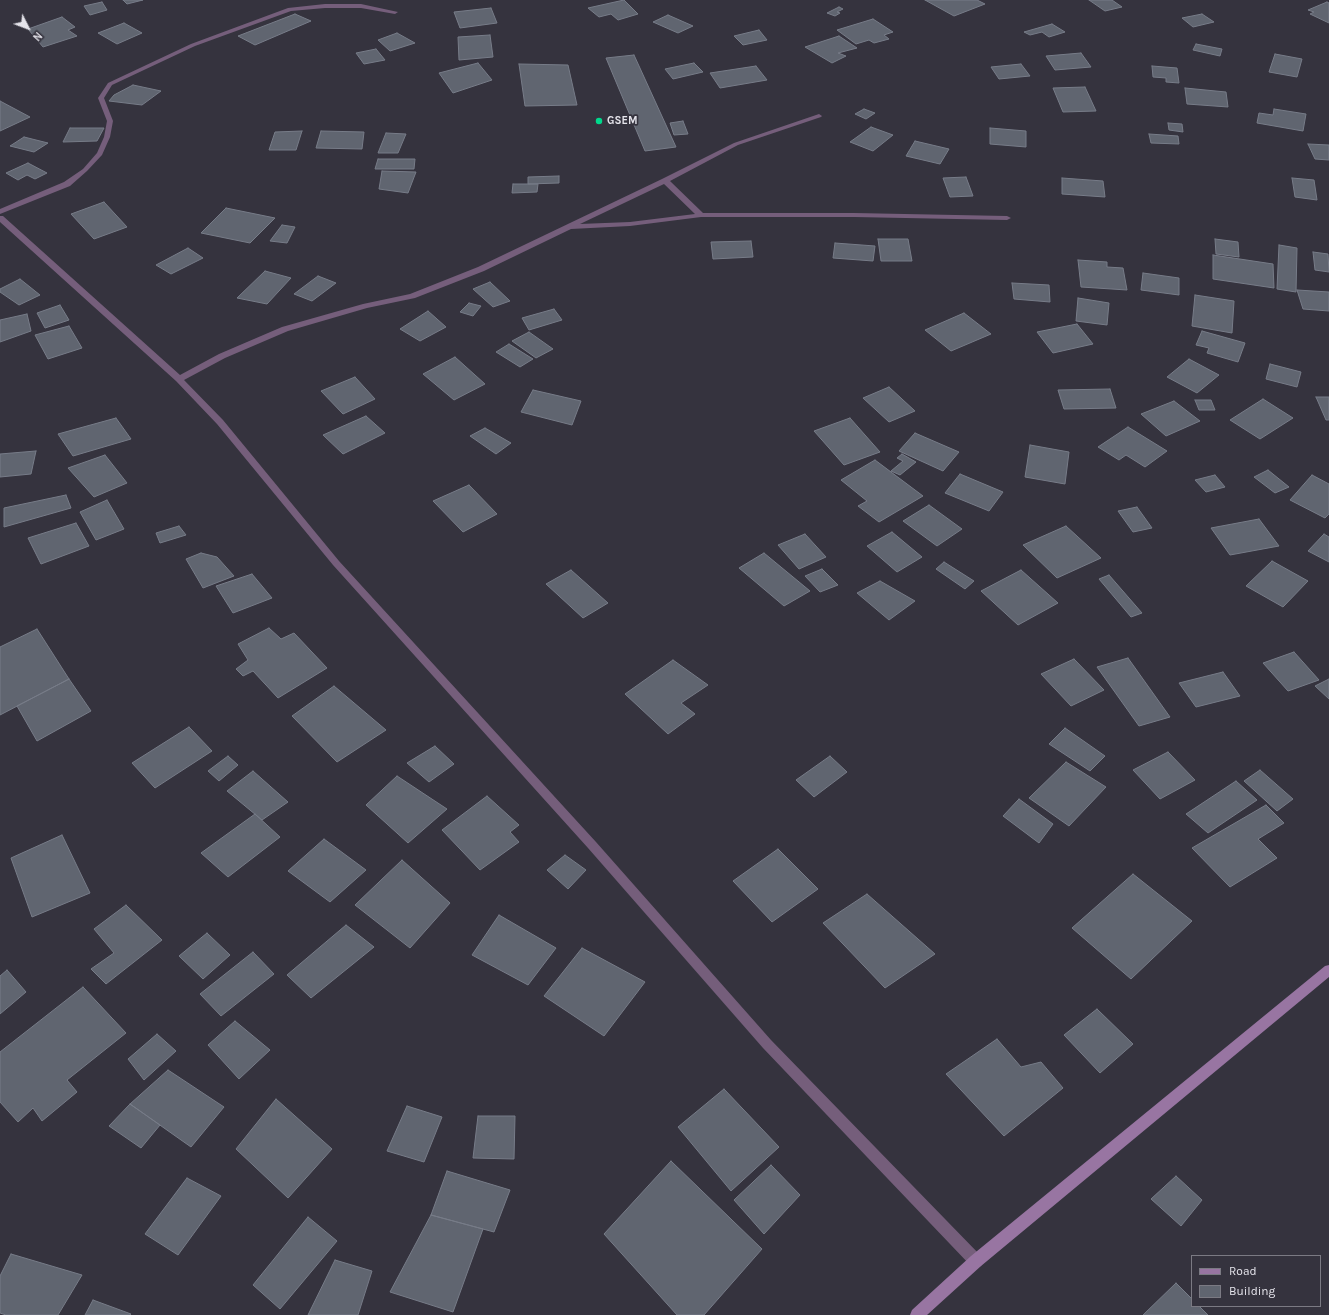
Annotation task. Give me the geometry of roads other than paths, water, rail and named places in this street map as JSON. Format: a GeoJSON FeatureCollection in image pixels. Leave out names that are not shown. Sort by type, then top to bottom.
{"type":"FeatureCollection","features":[{"type":"Feature","properties":{"kind":"main road"},"geometry":{"type":"LineString","coordinates":[[916,1315],[976,1261],[1329,970]]}},
{"type":"Feature","properties":{"kind":"street"},"geometry":{"type":"LineString","coordinates":[[0,212],[67,184],[85,170],[100,154],[107,137],[110,121],[101,98],[110,84],[193,45],[290,9],[325,6],[361,6],[395,12]]}},
{"type":"Feature","properties":{"kind":"street"},"geometry":{"type":"LineString","coordinates":[[179,379],[222,356],[284,329],[366,306],[412,296],[481,268],[664,181],[736,144],[819,116]]}},
{"type":"Feature","properties":{"kind":"street"},"geometry":{"type":"LineString","coordinates":[[664,181],[701,215]]}},
{"type":"Feature","properties":{"kind":"street"},"geometry":{"type":"LineString","coordinates":[[568,227],[630,224],[701,215],[854,214],[1006,218]]}},
{"type":"Feature","properties":{"kind":"street"},"geometry":{"type":"LineString","coordinates":[[0,218],[179,379],[220,422],[336,563],[597,851],[767,1044],[976,1261]]}},
{"type":"Feature","properties":{"kind":"place","name":"GSEM"},"geometry":{"type":"Point","coordinates":[599,121]}}]}
